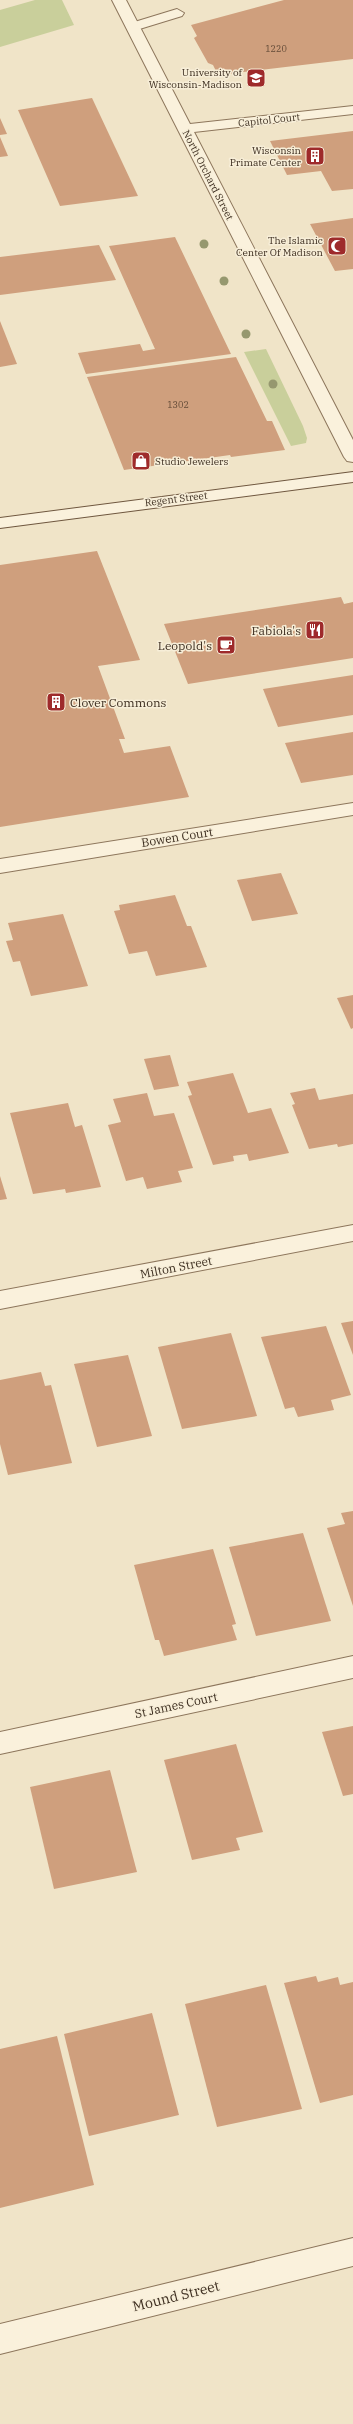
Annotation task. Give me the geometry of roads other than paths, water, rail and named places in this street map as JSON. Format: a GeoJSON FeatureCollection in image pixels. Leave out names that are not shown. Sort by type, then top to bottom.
{"type":"FeatureCollection","features":[{"type":"Feature","properties":{"kind":"street","name":"North Orchard Street"},"geometry":{"type":"LineString","coordinates":[[119,0],[353,457]]}},
{"type":"Feature","properties":{"kind":"street"},"geometry":{"type":"LineString","coordinates":[[133,27],[177,13]]}},
{"type":"Feature","properties":{"kind":"street","name":"Capitol Court"},"geometry":{"type":"LineString","coordinates":[[185,129],[353,110]]}},
{"type":"Feature","properties":{"kind":"street","name":"Regent Street"},"geometry":{"type":"LineString","coordinates":[[0,523],[353,477]]}},
{"type":"Feature","properties":{"kind":"street","name":"Bowen Court"},"geometry":{"type":"LineString","coordinates":[[0,866],[353,809]]}},
{"type":"Feature","properties":{"kind":"street","name":"Milton Street"},"geometry":{"type":"LineString","coordinates":[[0,1300],[353,1233]]}},
{"type":"Feature","properties":{"kind":"street","name":"St James Court"},"geometry":{"type":"LineString","coordinates":[[0,1743],[353,1667]]}},
{"type":"Feature","properties":{"kind":"street","name":"Mound Street"},"geometry":{"type":"LineString","coordinates":[[0,2339],[353,2252]]}},
{"type":"Feature","properties":{"kind":"place","name":"University of Wisconsin-Madison"},"geometry":{"type":"Point","coordinates":[256,78]}},
{"type":"Feature","properties":{"kind":"place","name":"Wisconsin Primate Center"},"geometry":{"type":"Point","coordinates":[315,156]}},
{"type":"Feature","properties":{"kind":"place","name":"The Islamic Center Of Madison"},"geometry":{"type":"Point","coordinates":[337,246]}},
{"type":"Feature","properties":{"kind":"place","name":"Studio Jewelers"},"geometry":{"type":"Point","coordinates":[141,461]}},
{"type":"Feature","properties":{"kind":"place","name":"Fabiola's"},"geometry":{"type":"Point","coordinates":[315,630]}},
{"type":"Feature","properties":{"kind":"place","name":"Leopold's"},"geometry":{"type":"Point","coordinates":[226,645]}},
{"type":"Feature","properties":{"kind":"place","name":"Clover Commons"},"geometry":{"type":"Point","coordinates":[56,702]}}]}
